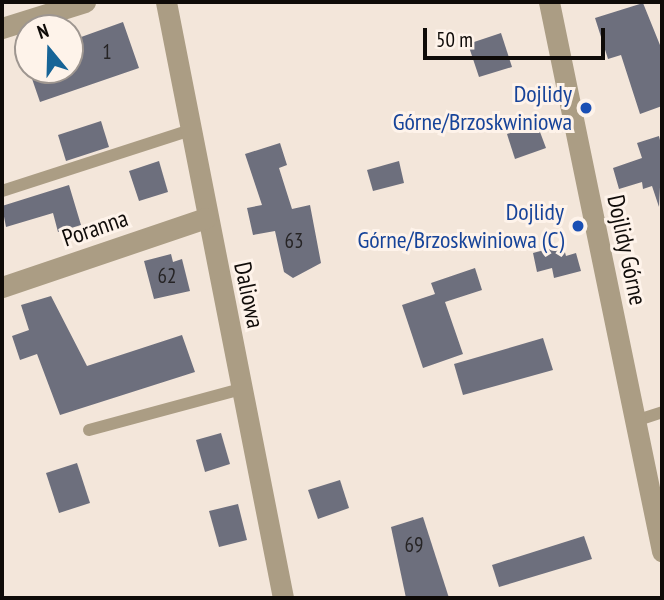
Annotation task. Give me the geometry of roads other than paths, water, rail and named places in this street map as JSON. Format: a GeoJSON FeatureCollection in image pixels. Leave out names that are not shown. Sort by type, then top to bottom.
{"type":"FeatureCollection","features":[{"type":"Feature","properties":{"kind":"street"},"geometry":{"type":"LineString","coordinates":[[2,28],[85,2]]}},
{"type":"Feature","properties":{"kind":"street","name":"Daliowa"},"geometry":{"type":"LineString","coordinates":[[166,2],[188,131],[284,598]]}},
{"type":"Feature","properties":{"kind":"street","name":"Dojlidy Górne"},"geometry":{"type":"LineString","coordinates":[[549,2],[662,551]]}},
{"type":"Feature","properties":{"kind":"street","name":"Poranna"},"geometry":{"type":"LineString","coordinates":[[2,287],[206,218]]}},
{"type":"Feature","properties":{"kind":"lane"},"geometry":{"type":"LineString","coordinates":[[2,191],[188,131]]}},
{"type":"Feature","properties":{"kind":"lane"},"geometry":{"type":"LineString","coordinates":[[89,429],[241,389]]}},
{"type":"Feature","properties":{"kind":"lane"},"geometry":{"type":"LineString","coordinates":[[635,421],[662,412]]}},
{"type":"Feature","properties":{"kind":"place","name":"Dojlidy Górne/Brzoskwiniowa"},"geometry":{"type":"Point","coordinates":[586,108]}},
{"type":"Feature","properties":{"kind":"place","name":"Dojlidy Górne/Brzoskwiniowa (C)"},"geometry":{"type":"Point","coordinates":[578,226]}}]}
